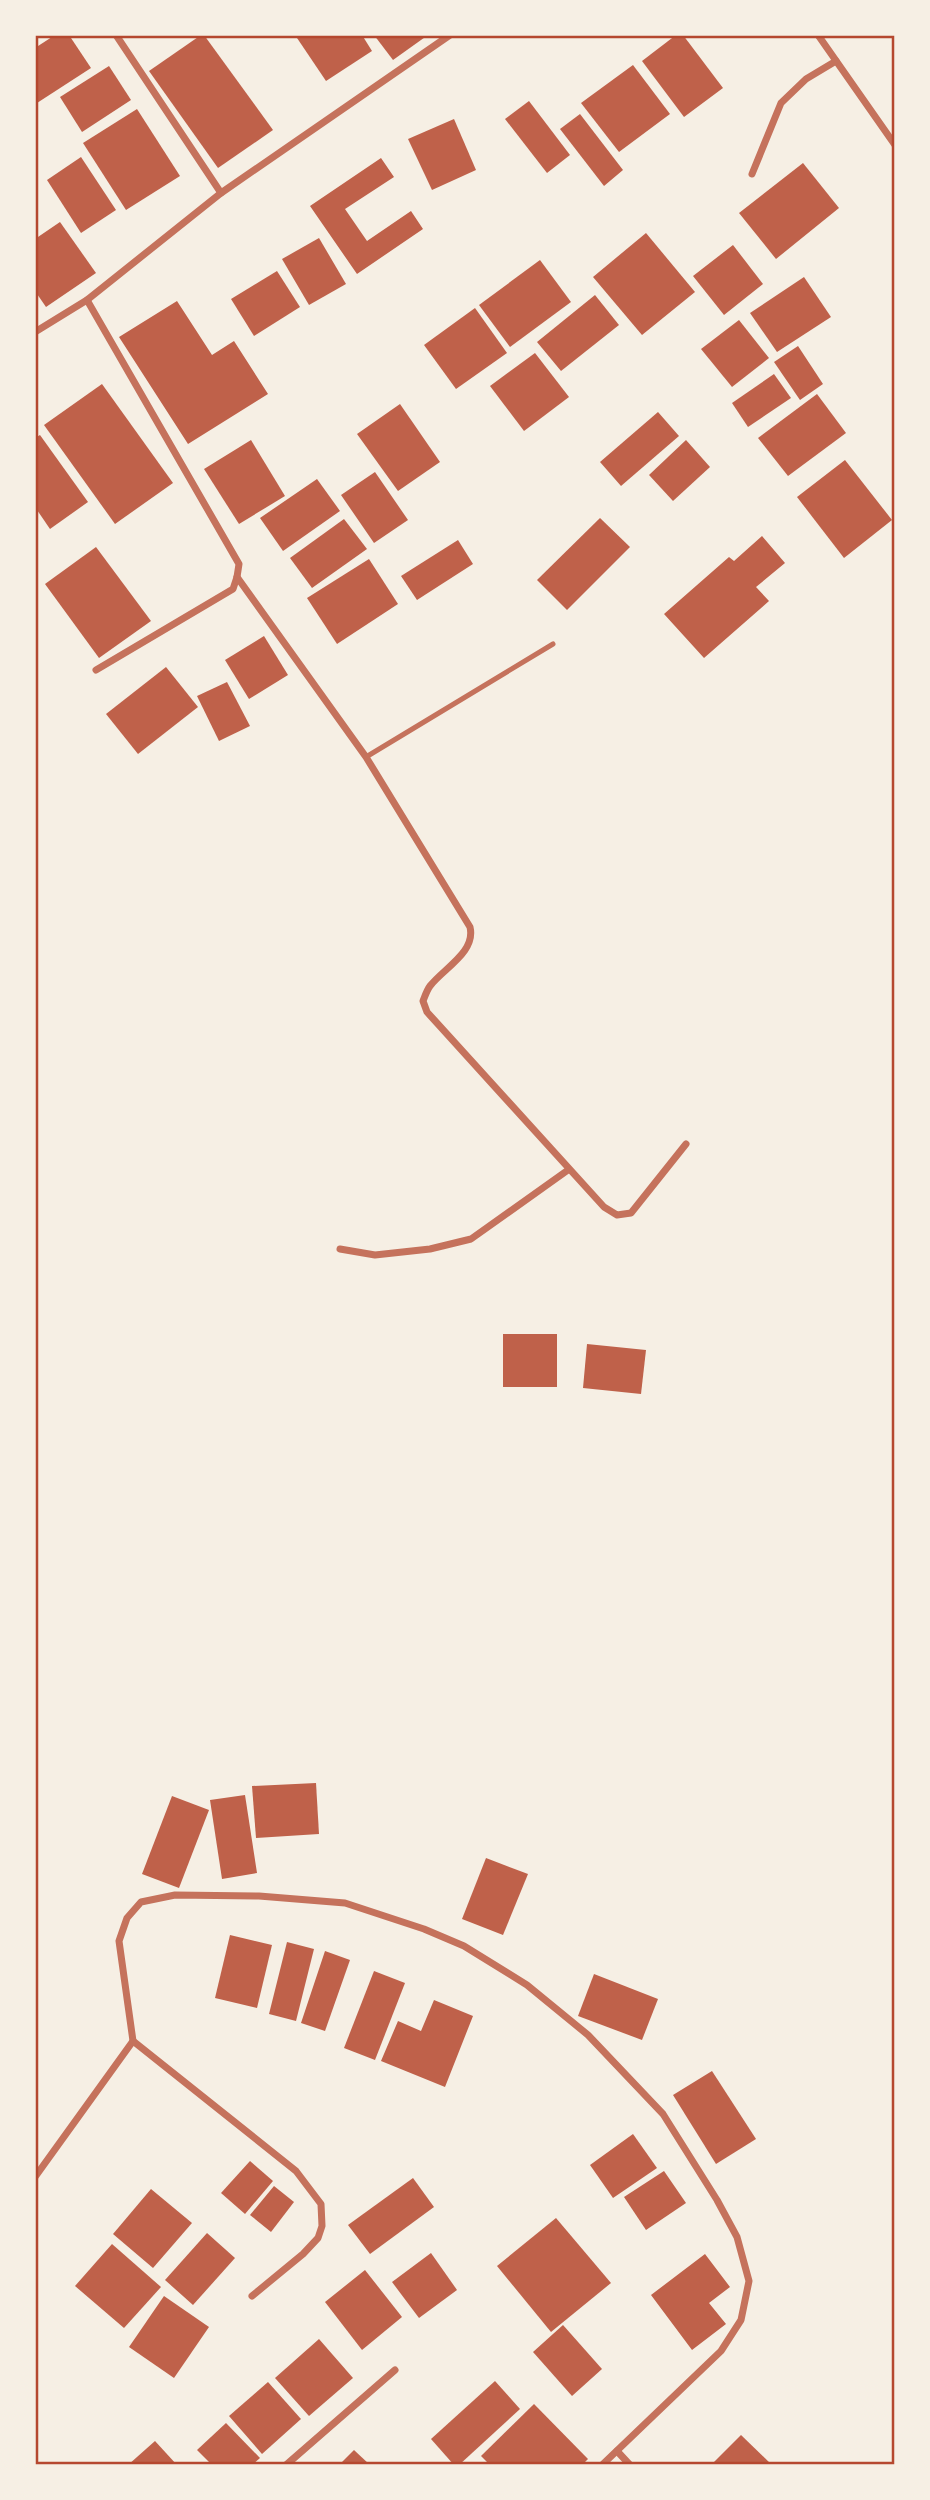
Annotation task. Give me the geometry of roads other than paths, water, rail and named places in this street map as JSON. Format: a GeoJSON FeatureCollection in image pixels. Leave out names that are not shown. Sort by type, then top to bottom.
{"type":"FeatureCollection","features":[{"type":"Feature","properties":{"kind":"street"},"geometry":{"type":"LineString","coordinates":[[116,35],[221,193]]}},
{"type":"Feature","properties":{"kind":"street"},"geometry":{"type":"LineString","coordinates":[[35,332],[86,300],[221,193],[450,35]]}},
{"type":"Feature","properties":{"kind":"street"},"geometry":{"type":"LineString","coordinates":[[818,35],[895,145]]}},
{"type":"Feature","properties":{"kind":"street"},"geometry":{"type":"LineString","coordinates":[[752,174],[781,103],[806,79],[836,61]]}},
{"type":"Feature","properties":{"kind":"street"},"geometry":{"type":"LineString","coordinates":[[86,300],[239,564],[233,589],[96,670]]}},
{"type":"Feature","properties":{"kind":"street"},"geometry":{"type":"LineString","coordinates":[[237,578],[366,757],[470,927],[472,937],[468,947],[429,987],[423,1001],[427,1012],[568,1170],[604,1208],[617,1215],[631,1213],[686,1144]]}},
{"type":"Feature","properties":{"kind":"street"},"geometry":{"type":"LineString","coordinates":[[340,1249],[375,1255],[430,1249],[471,1239],[568,1170]]}},
{"type":"Feature","properties":{"kind":"street"},"geometry":{"type":"LineString","coordinates":[[252,2296],[303,2254],[318,2238],[321,2204],[296,2171],[134,2042],[119,1941],[127,1918],[141,1902],[174,1895],[259,1896],[345,1903],[424,1929],[464,1946],[527,1985],[588,2035],[663,2114],[737,2237],[749,2281],[741,2320],[721,2351],[602,2465]]}},
{"type":"Feature","properties":{"kind":"street"},"geometry":{"type":"LineString","coordinates":[[35,2177],[134,2042]]}},
{"type":"Feature","properties":{"kind":"street"},"geometry":{"type":"LineString","coordinates":[[286,2465],[395,2370]]}},
{"type":"Feature","properties":{"kind":"street"},"geometry":{"type":"LineString","coordinates":[[617,2451],[630,2465]]}},
{"type":"Feature","properties":{"kind":"lane"},"geometry":{"type":"LineString","coordinates":[[366,757],[553,644]]}}]}
